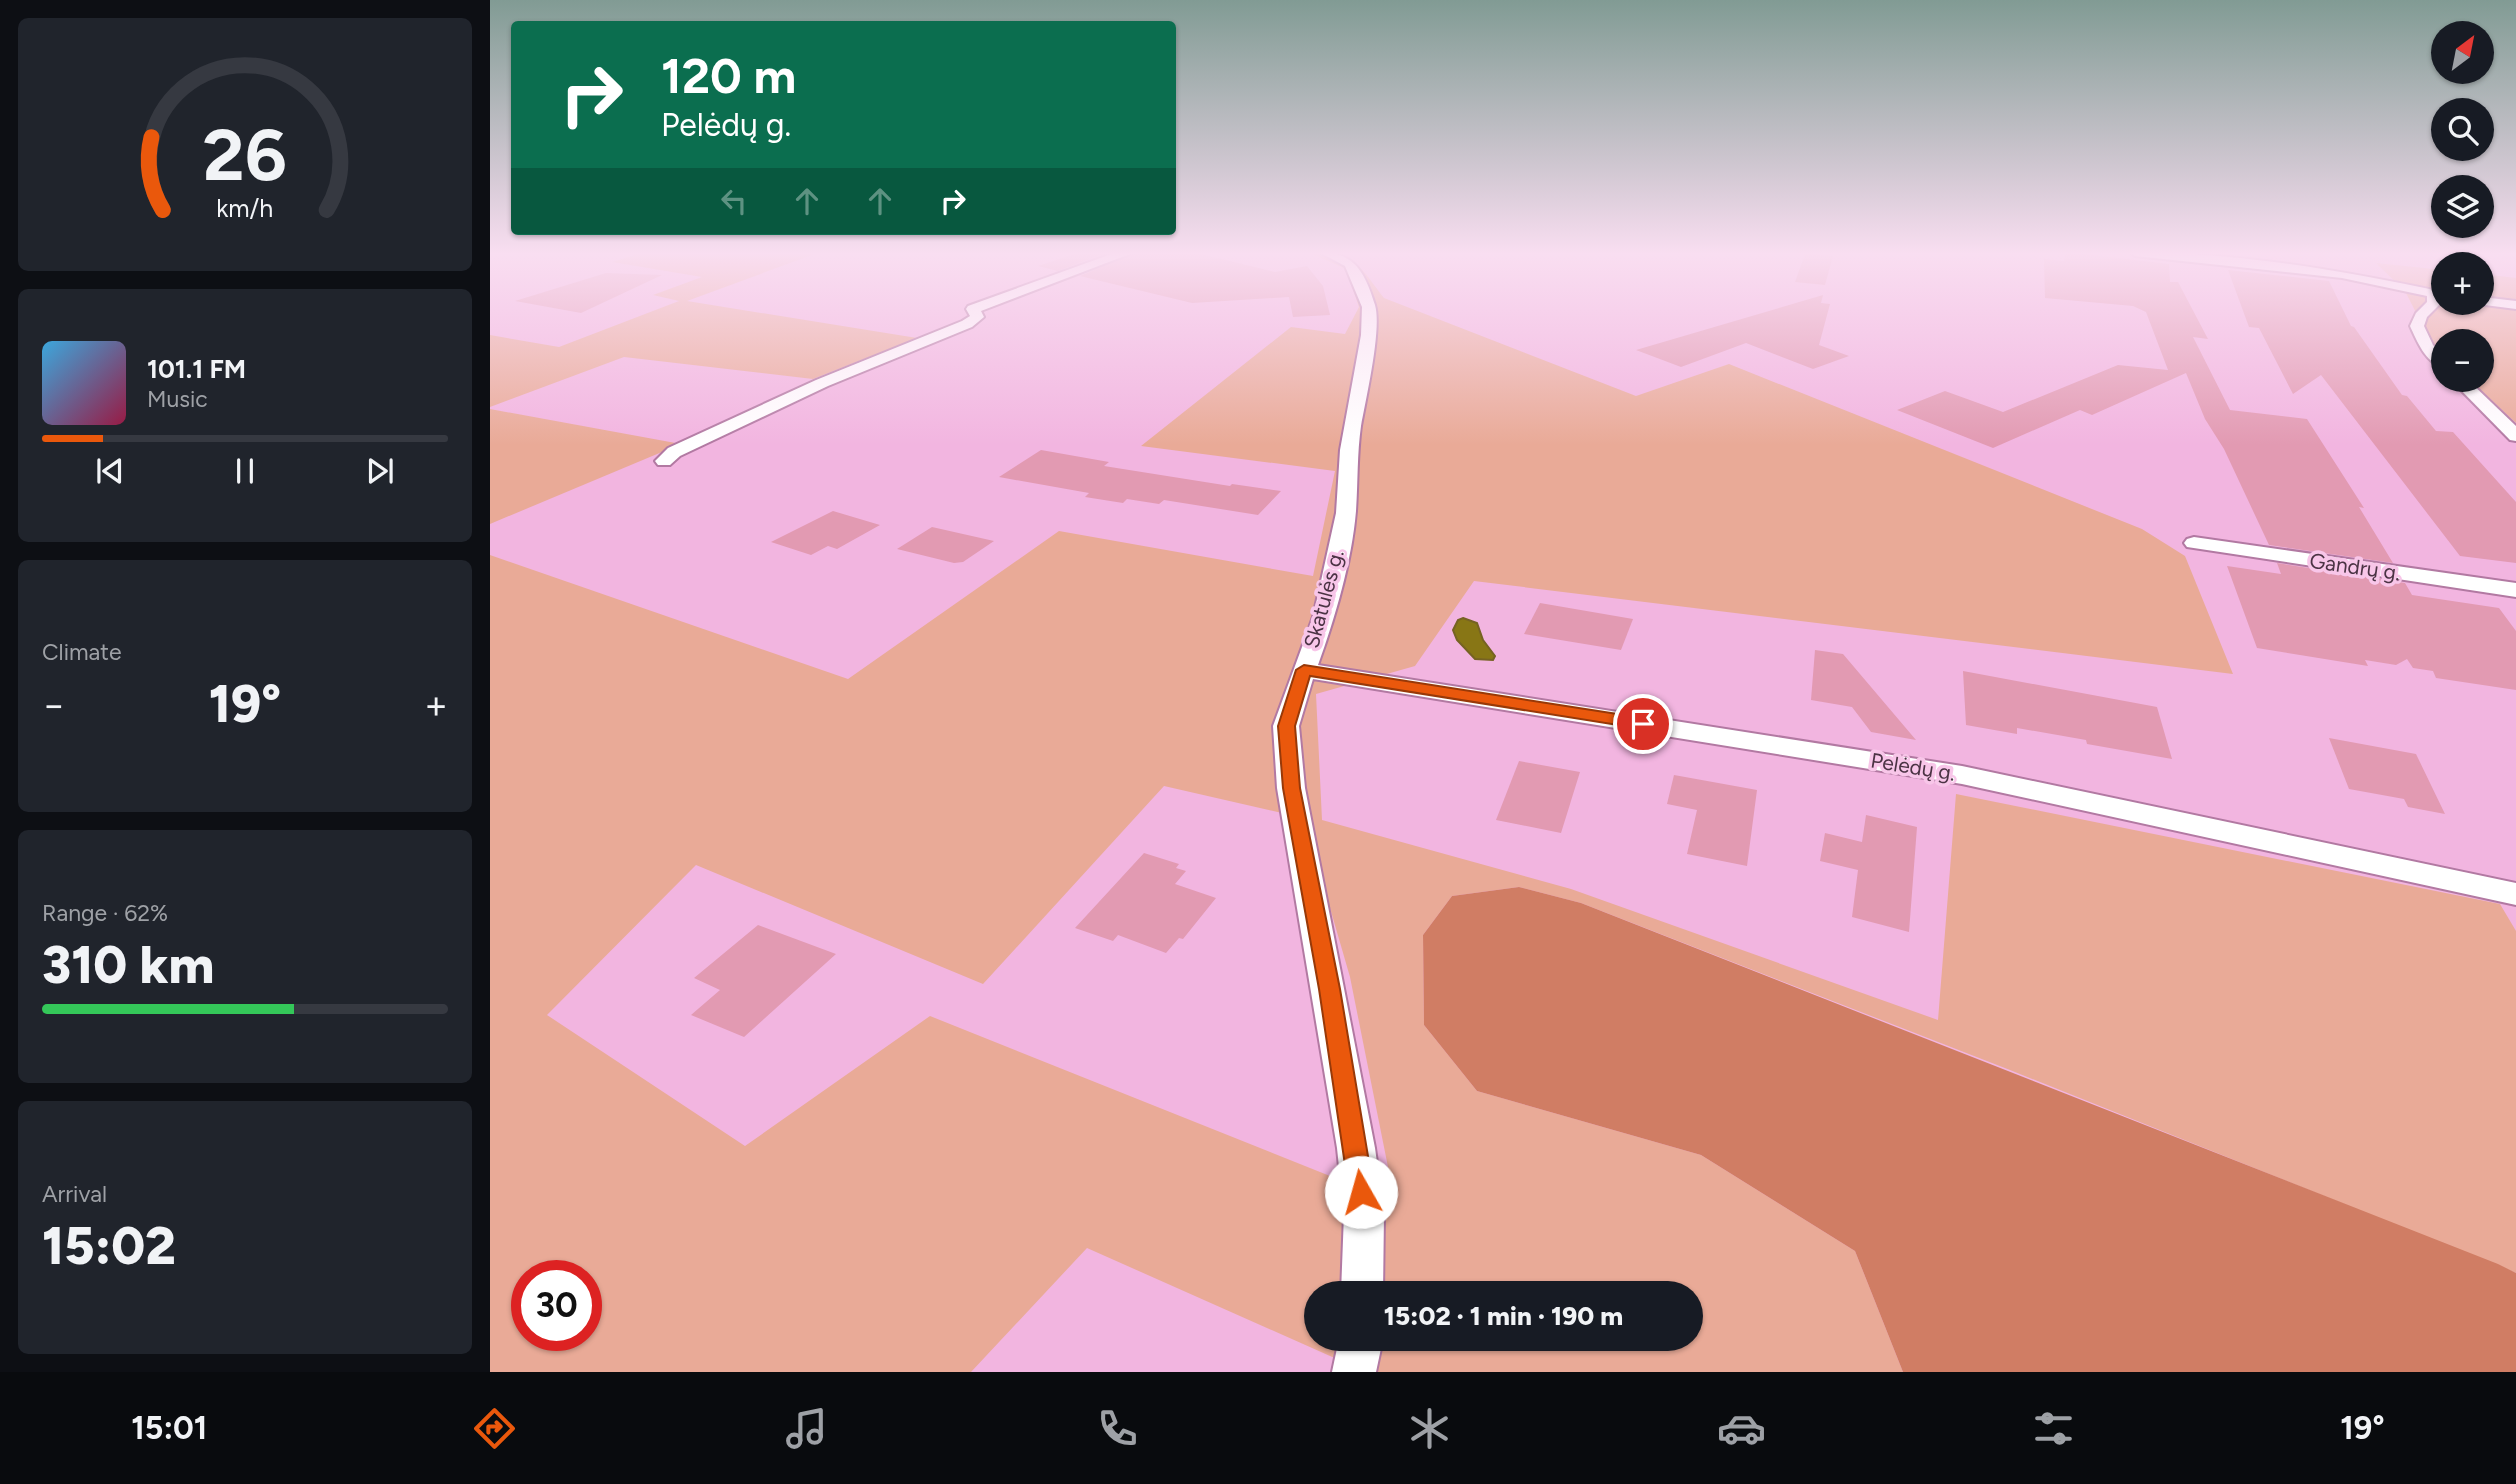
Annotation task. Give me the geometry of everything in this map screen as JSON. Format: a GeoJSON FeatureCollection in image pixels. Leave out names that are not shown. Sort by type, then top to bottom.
{"type":"FeatureCollection","features":[{"type":"Feature","properties":{"kind":"street"},"geometry":{"type":"LineString","coordinates":[[664,461],[674,452],[822,383],[967,324],[977,316]]}},
{"type":"Feature","properties":{"kind":"street","name":"Skatulės g."},"geometry":{"type":"LineString","coordinates":[[1362,1281],[1364,1214],[1356,1148],[1292,788],[1286,726],[1324,617],[1346,513],[1349,450],[1369,316]]}},
{"type":"Feature","properties":{"kind":"street"},"geometry":{"type":"LineString","coordinates":[[2421,316],[2417,326],[2431,351]]}},
{"type":"Feature","properties":{"kind":"street"},"geometry":{"type":"LineString","coordinates":[[2471,392],[2516,436]]}},
{"type":"Feature","properties":{"kind":"street","name":"Gandrų g."},"geometry":{"type":"LineString","coordinates":[[2194,544],[2516,590]]}},
{"type":"Feature","properties":{"kind":"street","name":"Pelėdų g."},"geometry":{"type":"LineString","coordinates":[[1304,670],[1962,775],[2516,894]]}},
{"type":"Feature","properties":{"kind":"street"},"geometry":{"type":"LineString","coordinates":[[1354,1372],[1358,1351]]}},
{"type":"Feature","properties":{"kind":"shaded area"},"geometry":{"type":"Polygon","coordinates":[[[640,316],[780,316],[917,338],[813,379],[624,357],[490,407],[490,335],[559,347],[640,316]]]}},
{"type":"Feature","properties":{"kind":"shaded area"},"geometry":{"type":"Polygon","coordinates":[[[1354,316],[1430,316],[1636,396],[1729,364],[2142,529],[2185,556],[2233,674],[1474,581],[1415,666],[1316,694],[1322,820],[1571,889],[1938,1020],[1956,794],[2500,904],[2516,931],[2516,1273],[2010,1070],[1581,903],[1519,887],[1452,896],[1423,935],[1424,1025],[1477,1091],[1701,1155],[1855,1251],[1903,1372],[1366,1372],[1319,1351],[1703,1351],[1703,1281],[1304,1281],[1304,1344],[1087,1248],[971,1372],[490,1372],[490,555],[848,679],[1059,531],[1313,576],[1335,471],[1141,446],[1291,327],[1345,334],[1354,316]],[[1164,786],[983,984],[696,865],[547,1015],[745,1146],[930,1016],[1395,1202],[1350,977],[1304,818],[1164,786]]]}},
{"type":"Feature","properties":{"kind":"shaded area"},"geometry":{"type":"Polygon","coordinates":[[[2418,316],[2516,316],[2516,423],[2483,392],[2494,392],[2494,329],[2431,329],[2431,341],[2418,316]]]}},
{"type":"Feature","properties":{"kind":"shaded area"},"geometry":{"type":"Polygon","coordinates":[[[490,409],[681,444],[490,524],[490,409]]]}},
{"type":"Feature","properties":{"kind":"shaded area"},"geometry":{"type":"Polygon","coordinates":[[[1463,618],[1477,623],[1483,640],[1495,656],[1493,660],[1475,659],[1457,640],[1453,630],[1458,620],[1463,618]]]}},
{"type":"Feature","properties":{"kind":"shaded area"},"geometry":{"type":"Polygon","coordinates":[[[1519,887],[1581,903],[2498,1264],[2516,1273],[2516,1372],[1903,1372],[1855,1251],[1701,1155],[1477,1091],[1424,1025],[1423,935],[1452,896],[1519,887]]]}},
{"type":"Feature","properties":{"kind":"building"},"geometry":{"type":"Polygon","coordinates":[[[1752,316],[1827,316],[1819,345],[1849,356],[1813,369],[1746,343],[1681,367],[1636,350],[1752,316]]]}},
{"type":"Feature","properties":{"kind":"building"},"geometry":{"type":"Polygon","coordinates":[[[2148,316],[2196,316],[2208,339],[2193,337],[2230,410],[2307,419],[2364,508],[2359,507],[2393,563],[2269,545],[2224,449],[2205,419],[2186,373],[2092,415],[2080,410],[1993,448],[1897,410],[1945,391],[2003,412],[2118,365],[2168,370],[2148,316]]]}},
{"type":"Feature","properties":{"kind":"building"},"geometry":{"type":"Polygon","coordinates":[[[2245,316],[2346,316],[2402,395],[2407,396],[2436,431],[2453,432],[2516,502],[2516,563],[2460,556],[2321,375],[2293,394],[2259,328],[2249,327],[2245,316]]]}},
{"type":"Feature","properties":{"kind":"building"},"geometry":{"type":"Polygon","coordinates":[[[1041,450],[1109,462],[1104,466],[1230,486],[1232,484],[1281,491],[1258,515],[1164,500],[1159,504],[1127,499],[1123,503],[1085,497],[1089,493],[999,477],[1041,450]]]}},
{"type":"Feature","properties":{"kind":"building"},"geometry":{"type":"Polygon","coordinates":[[[833,511],[880,525],[837,549],[828,546],[811,555],[771,542],[833,511]]]}},
{"type":"Feature","properties":{"kind":"building"},"geometry":{"type":"Polygon","coordinates":[[[932,527],[994,541],[963,562],[954,563],[897,549],[932,527]]]}},
{"type":"Feature","properties":{"kind":"building"},"geometry":{"type":"Polygon","coordinates":[[[2277,563],[2405,583],[2412,595],[2499,608],[2516,631],[2516,690],[2436,678],[2433,671],[2413,668],[2407,659],[2396,665],[2365,660],[2368,666],[2257,648],[2227,566],[2281,574],[2277,563]]]}},
{"type":"Feature","properties":{"kind":"building"},"geometry":{"type":"Polygon","coordinates":[[[1540,603],[1633,619],[1621,650],[1524,634],[1540,603]]]}},
{"type":"Feature","properties":{"kind":"building"},"geometry":{"type":"Polygon","coordinates":[[[1815,650],[1843,654],[1916,740],[1871,732],[1852,707],[1811,700],[1815,650]]]}},
{"type":"Feature","properties":{"kind":"building"},"geometry":{"type":"Polygon","coordinates":[[[1963,671],[2157,707],[2172,759],[2017,728],[2017,734],[1966,725],[1963,671]]]}},
{"type":"Feature","properties":{"kind":"building"},"geometry":{"type":"Polygon","coordinates":[[[2329,738],[2416,754],[2445,814],[2408,807],[2404,799],[2349,789],[2329,738]]]}},
{"type":"Feature","properties":{"kind":"building"},"geometry":{"type":"Polygon","coordinates":[[[1519,761],[1580,772],[1561,833],[1496,820],[1519,761]]]}},
{"type":"Feature","properties":{"kind":"building"},"geometry":{"type":"Polygon","coordinates":[[[1674,775],[1757,790],[1747,866],[1687,854],[1697,810],[1667,804],[1674,775]]]}},
{"type":"Feature","properties":{"kind":"building"},"geometry":{"type":"Polygon","coordinates":[[[1866,815],[1917,827],[1909,932],[1852,917],[1858,870],[1820,861],[1825,833],[1862,842],[1866,815]]]}},
{"type":"Feature","properties":{"kind":"building"},"geometry":{"type":"Polygon","coordinates":[[[1144,853],[1179,864],[1176,868],[1186,871],[1175,884],[1216,898],[1183,939],[1179,938],[1166,953],[1118,935],[1113,941],[1075,928],[1144,853]]]}},
{"type":"Feature","properties":{"kind":"building"},"geometry":{"type":"Polygon","coordinates":[[[758,925],[836,954],[744,1037],[691,1015],[720,990],[694,978],[758,925]]]}},
{"type":"Feature","properties":{"kind":"route"},"geometry":{"type":"LineString","coordinates":[[1361,1192],[1329,989],[1292,788],[1286,726],[1304,670],[1643,724]]}}]}
